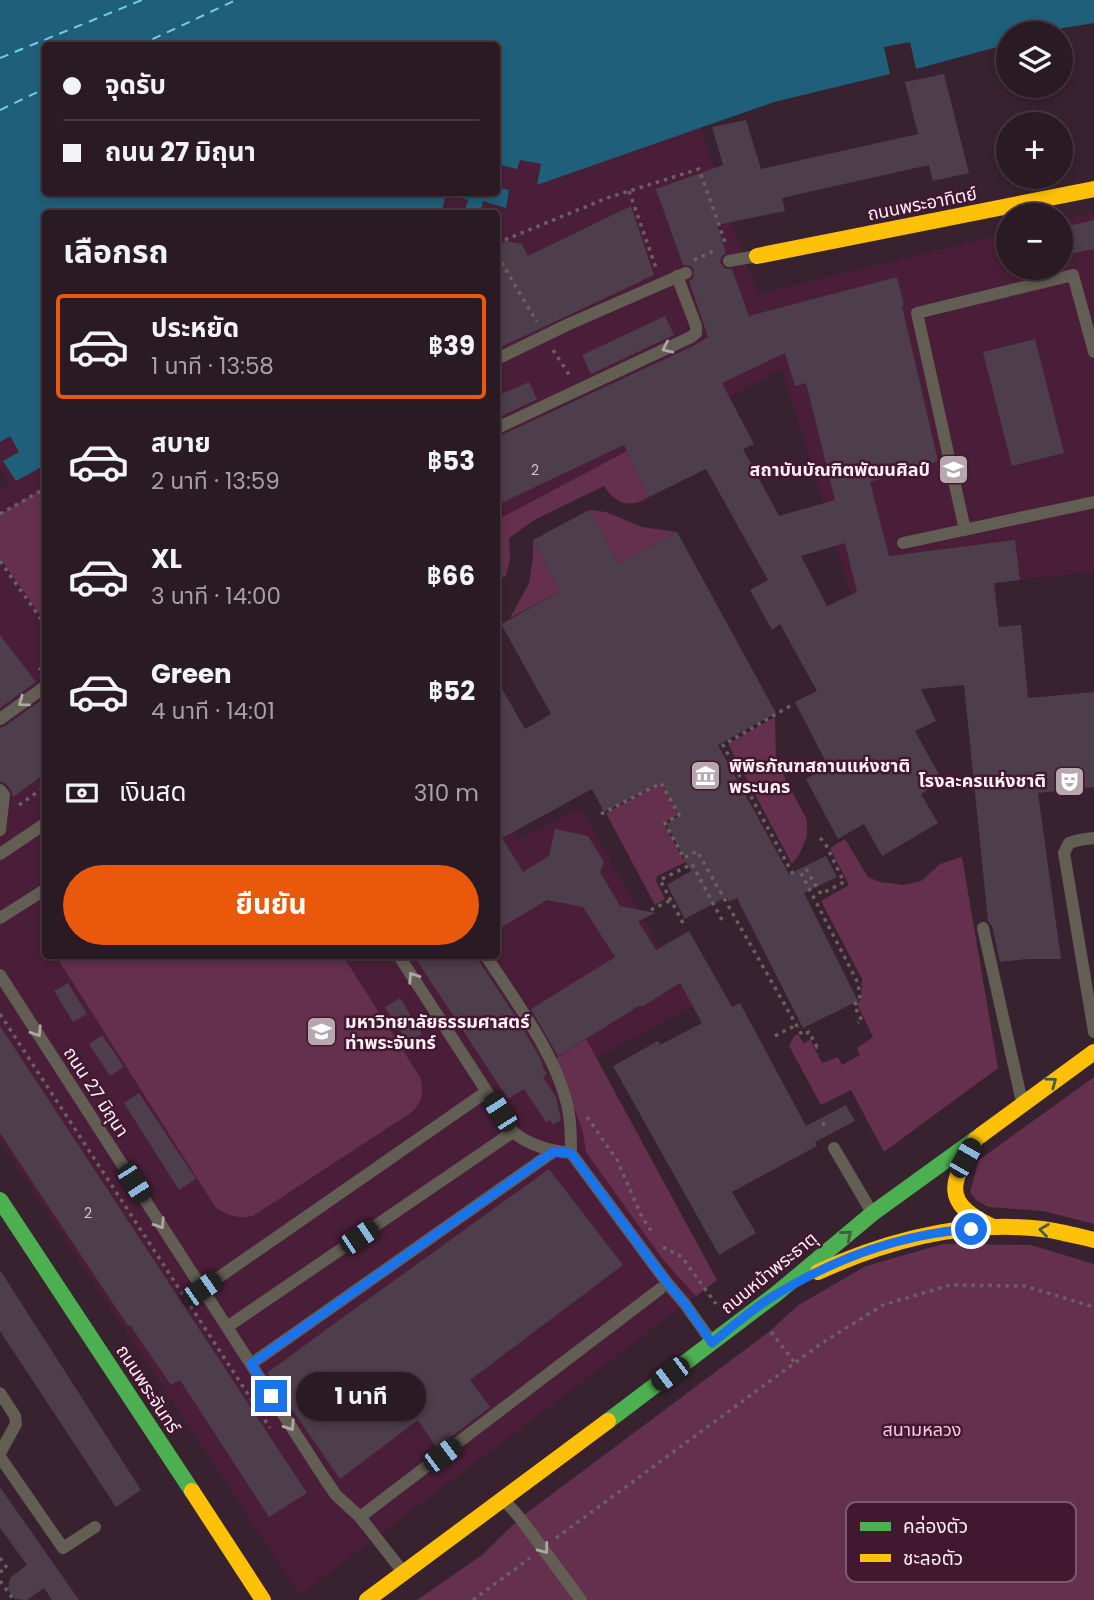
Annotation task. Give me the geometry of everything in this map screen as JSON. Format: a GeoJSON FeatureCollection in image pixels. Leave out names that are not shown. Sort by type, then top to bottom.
{"type":"FeatureCollection","features":[{"type":"Feature","properties":{"kind":"street","name":"ถนนพระอาทิตย์"},"geometry":{"type":"LineString","coordinates":[[757,256],[1094,189]]}},
{"type":"Feature","properties":{"kind":"street","name":"ถนนหน้าพระธาตุ"},"geometry":{"type":"LineString","coordinates":[[367,1600],[712,1343],[873,1213],[1094,1052]]}},
{"type":"Feature","properties":{"kind":"street"},"geometry":{"type":"LineString","coordinates":[[977,1137],[957,1174],[957,1200],[963,1210],[976,1220],[993,1227]]}},
{"type":"Feature","properties":{"kind":"street","name":"ถนนพระจันทร์"},"geometry":{"type":"LineString","coordinates":[[0,1200],[263,1600]]}},
{"type":"Feature","properties":{"kind":"street"},"geometry":{"type":"LineString","coordinates":[[776,1294],[874,1248],[948,1231],[993,1227],[1031,1228],[1094,1240]]}},
{"type":"Feature","properties":{"kind":"lane"},"geometry":{"type":"LineString","coordinates":[[729,261],[757,256]]}},
{"type":"Feature","properties":{"kind":"lane"},"geometry":{"type":"LineString","coordinates":[[500,358],[681,275],[696,326],[696,332],[691,337],[500,427]]}},
{"type":"Feature","properties":{"kind":"lane"},"geometry":{"type":"LineString","coordinates":[[965,530],[917,313],[1073,275],[1094,352]]}},
{"type":"Feature","properties":{"kind":"lane"},"geometry":{"type":"LineString","coordinates":[[903,543],[1094,502]]}},
{"type":"Feature","properties":{"kind":"lane"},"geometry":{"type":"LineString","coordinates":[[0,719],[42,689]]}},
{"type":"Feature","properties":{"kind":"lane"},"geometry":{"type":"LineString","coordinates":[[0,790],[4,795],[0,830]]}},
{"type":"Feature","properties":{"kind":"lane"},"geometry":{"type":"LineString","coordinates":[[0,854],[42,826]]}},
{"type":"Feature","properties":{"kind":"lane"},"geometry":{"type":"LineString","coordinates":[[1094,838],[1069,843],[1064,853],[1094,1032]]}},
{"type":"Feature","properties":{"kind":"lane"},"geometry":{"type":"LineString","coordinates":[[0,918],[42,892]]}},
{"type":"Feature","properties":{"kind":"lane"},"geometry":{"type":"LineString","coordinates":[[983,928],[1022,1103]]}},
{"type":"Feature","properties":{"kind":"lane"},"geometry":{"type":"LineString","coordinates":[[401,959],[513,1132],[523,1140],[553,1152],[571,1153]]}},
{"type":"Feature","properties":{"kind":"lane"},"geometry":{"type":"LineString","coordinates":[[488,959],[544,1047],[569,1113],[571,1153],[712,1343]]}},
{"type":"Feature","properties":{"kind":"lane","name":"ถนน 27 มิถุนา"},"geometry":{"type":"LineString","coordinates":[[0,975],[321,1473],[403,1572]]}},
{"type":"Feature","properties":{"kind":"lane"},"geometry":{"type":"LineString","coordinates":[[202,1289],[486,1092]]}},
{"type":"Feature","properties":{"kind":"lane"},"geometry":{"type":"LineString","coordinates":[[227,1327],[513,1132]]}},
{"type":"Feature","properties":{"kind":"lane"},"geometry":{"type":"LineString","coordinates":[[834,1148],[873,1213]]}},
{"type":"Feature","properties":{"kind":"lane"},"geometry":{"type":"LineString","coordinates":[[251,1364],[553,1152]]}},
{"type":"Feature","properties":{"kind":"lane"},"geometry":{"type":"LineString","coordinates":[[360,1517],[660,1289]]}},
{"type":"Feature","properties":{"kind":"lane"},"geometry":{"type":"LineString","coordinates":[[0,1393],[15,1416],[16,1424],[0,1455],[63,1548],[95,1527]]}},
{"type":"Feature","properties":{"kind":"lane"},"geometry":{"type":"LineString","coordinates":[[504,1499],[581,1600]]}},
{"type":"Feature","properties":{"kind":"path"},"geometry":{"type":"LineString","coordinates":[[500,242],[607,198],[699,169],[727,245],[693,260]]}},
{"type":"Feature","properties":{"kind":"path"},"geometry":{"type":"LineString","coordinates":[[629,191],[659,276]]}},
{"type":"Feature","properties":{"kind":"path"},"geometry":{"type":"LineString","coordinates":[[500,260],[542,331]]}},
{"type":"Feature","properties":{"kind":"path"},"geometry":{"type":"LineString","coordinates":[[548,341],[577,390]]}},
{"type":"Feature","properties":{"kind":"path"},"geometry":{"type":"LineString","coordinates":[[0,514],[42,490]]}},
{"type":"Feature","properties":{"kind":"path"},"geometry":{"type":"LineString","coordinates":[[0,561],[42,620]]}},
{"type":"Feature","properties":{"kind":"path"},"geometry":{"type":"LineString","coordinates":[[790,706],[723,745],[794,878]]}},
{"type":"Feature","properties":{"kind":"path"},"geometry":{"type":"LineString","coordinates":[[601,814],[661,783],[679,816],[665,823],[684,858],[697,851],[802,1035],[809,1032],[817,1046],[821,1045]]}},
{"type":"Feature","properties":{"kind":"path"},"geometry":{"type":"LineString","coordinates":[[2,808],[17,807],[42,789]]}},
{"type":"Feature","properties":{"kind":"path"},"geometry":{"type":"LineString","coordinates":[[814,898],[844,882],[826,845],[818,835]]}},
{"type":"Feature","properties":{"kind":"path"},"geometry":{"type":"LineString","coordinates":[[682,923],[660,880],[692,864],[722,920]]}},
{"type":"Feature","properties":{"kind":"path"},"geometry":{"type":"LineString","coordinates":[[806,869],[821,894]]}},
{"type":"Feature","properties":{"kind":"path"},"geometry":{"type":"LineString","coordinates":[[801,873],[858,983],[860,999],[854,1004],[862,1021],[859,1023]]}},
{"type":"Feature","properties":{"kind":"path"},"geometry":{"type":"LineString","coordinates":[[702,883],[712,877]]}},
{"type":"Feature","properties":{"kind":"path"},"geometry":{"type":"LineString","coordinates":[[651,910],[671,900]]}},
{"type":"Feature","properties":{"kind":"path"},"geometry":{"type":"LineString","coordinates":[[775,1036],[796,1025]]}},
{"type":"Feature","properties":{"kind":"path"},"geometry":{"type":"LineString","coordinates":[[585,1115],[617,1160],[642,1217],[656,1237]]}},
{"type":"Feature","properties":{"kind":"path"},"geometry":{"type":"LineString","coordinates":[[822,1125],[830,1121]]}},
{"type":"Feature","properties":{"kind":"path"},"geometry":{"type":"LineString","coordinates":[[663,1247],[682,1257],[716,1304]]}},
{"type":"Feature","properties":{"kind":"path"},"geometry":{"type":"LineString","coordinates":[[473,1600],[822,1343],[884,1305],[950,1285],[1025,1286],[1094,1307]]}},
{"type":"Feature","properties":{"kind":"path"},"geometry":{"type":"LineString","coordinates":[[770,1331],[795,1363]]}},
{"type":"Feature","properties":{"kind":"path"},"geometry":{"type":"LineString","coordinates":[[0,1558],[7,1568],[0,1573]]}},
{"type":"Feature","properties":{"kind":"path"},"geometry":{"type":"LineString","coordinates":[[0,1581],[13,1600]]}},
{"type":"Feature","properties":{"kind":"shaded area"},"geometry":{"type":"Polygon","coordinates":[[[701,127],[758,294],[996,236],[996,280],[1073,280],[1073,217],[1094,212],[1094,571],[853,601],[782,369],[500,518],[500,210],[481,210],[483,200],[505,208],[509,191],[500,188],[500,165],[517,169],[520,160],[542,164],[537,185],[701,127]]]}},
{"type":"Feature","properties":{"kind":"shaded area"},"geometry":{"type":"Polygon","coordinates":[[[446,196],[468,200],[465,210],[442,210],[446,196]]]}},
{"type":"Feature","properties":{"kind":"shaded area","name":"มหาวิทยาลัยธรรมศาสตร์ ท่าพระจันทร์"},"geometry":{"type":"Polygon","coordinates":[[[10,436],[20,452],[16,480],[42,467],[42,959],[500,959],[500,806],[519,840],[580,808],[693,1006],[597,1058],[717,1280],[300,1595],[0,1141],[0,490],[10,484],[0,469],[0,442],[10,436]]]}},
{"type":"Feature","properties":{"kind":"green space"},"geometry":{"type":"Polygon","coordinates":[[[627,451],[649,497],[635,503],[624,503],[613,497],[604,486],[536,519],[509,538],[510,559],[506,576],[500,579],[500,518],[627,451]]]}},
{"type":"Feature","properties":{"kind":"green space"},"geometry":{"type":"Polygon","coordinates":[[[42,490],[42,617],[0,558],[0,514],[42,490]]]}},
{"type":"Feature","properties":{"kind":"green space"},"geometry":{"type":"Polygon","coordinates":[[[589,510],[606,512],[642,527],[677,532],[619,564],[589,510]]]}},
{"type":"Feature","properties":{"kind":"green space"},"geometry":{"type":"Polygon","coordinates":[[[533,540],[561,591],[510,618],[529,583],[533,540]]]}},
{"type":"Feature","properties":{"kind":"green space"},"geometry":{"type":"Polygon","coordinates":[[[775,717],[776,761],[807,820],[807,836],[792,864],[728,744],[775,717]]]}},
{"type":"Feature","properties":{"kind":"green space"},"geometry":{"type":"Polygon","coordinates":[[[661,783],[678,815],[664,823],[683,859],[696,852],[694,858],[657,876],[656,881],[665,899],[655,905],[606,813],[661,783]]]}},
{"type":"Feature","properties":{"kind":"green space"},"geometry":{"type":"Polygon","coordinates":[[[845,839],[868,877],[880,882],[904,885],[921,881],[940,864],[962,857],[998,1068],[884,1152],[851,1090],[821,1105],[789,1046],[798,1034],[804,1044],[810,1039],[822,1063],[838,1057],[842,1065],[860,1055],[857,1048],[873,1037],[857,1004],[861,999],[862,979],[821,901],[849,885],[830,848],[845,839]]]}},
{"type":"Feature","properties":{"kind":"green space"},"geometry":{"type":"Polygon","coordinates":[[[58,959],[345,959],[420,1077],[422,1092],[412,1112],[253,1216],[238,1217],[216,1208],[58,959]]]}},
{"type":"Feature","properties":{"kind":"green space"},"geometry":{"type":"Polygon","coordinates":[[[586,1039],[717,1280],[696,1296],[664,1261],[586,1152],[583,1132],[556,1058],[586,1039]]]}},
{"type":"Feature","properties":{"kind":"green space"},"geometry":{"type":"Polygon","coordinates":[[[1094,1077],[1094,1224],[1043,1211],[988,1207],[976,1200],[970,1192],[979,1160],[1094,1077]]]}},
{"type":"Feature","properties":{"kind":"green space","name":"สนามหลวง"},"geometry":{"type":"Polygon","coordinates":[[[943,1244],[1031,1245],[1094,1264],[1094,1600],[417,1600],[482,1555],[520,1518],[770,1331],[797,1306],[866,1266],[943,1244]]]}},
{"type":"Feature","properties":{"kind":"water"},"geometry":{"type":"Polygon","coordinates":[[[0,0],[1094,0],[1094,23],[1073,26],[1073,21],[996,21],[996,47],[916,69],[910,42],[884,47],[890,74],[774,102],[537,185],[541,164],[520,160],[517,169],[500,165],[500,42],[42,42],[42,196],[446,196],[442,210],[42,210],[42,467],[16,481],[3,461],[19,452],[10,436],[0,442],[0,0]]]}},
{"type":"Feature","properties":{"kind":"water"},"geometry":{"type":"Polygon","coordinates":[[[500,188],[509,190],[506,208],[483,201],[481,210],[465,210],[468,200],[453,196],[500,196],[500,188]]]}},
{"type":"Feature","properties":{"kind":"building"},"geometry":{"type":"Polygon","coordinates":[[[944,74],[969,173],[933,181],[929,165],[782,198],[785,211],[717,225],[726,253],[720,262],[725,269],[732,269],[749,316],[897,277],[938,461],[870,482],[889,556],[1015,540],[1020,580],[994,583],[999,627],[1021,625],[1028,698],[1094,692],[1094,787],[1038,793],[1061,959],[1000,962],[992,926],[988,921],[964,685],[921,689],[936,721],[915,731],[942,780],[921,794],[938,823],[882,856],[864,824],[838,839],[806,779],[828,766],[795,702],[817,691],[780,624],[772,630],[750,590],[768,580],[706,469],[649,497],[624,445],[500,504],[500,436],[708,337],[689,281],[693,278],[694,270],[691,266],[683,265],[656,189],[723,165],[712,127],[746,120],[761,169],[918,134],[905,82],[944,74]],[[785,353],[722,383],[754,444],[743,449],[779,516],[835,500],[806,383],[795,386],[785,353]],[[845,543],[801,556],[827,606],[857,592],[845,543]]]}},
{"type":"Feature","properties":{"kind":"building"},"geometry":{"type":"Polygon","coordinates":[[[631,206],[654,275],[500,348],[500,244],[506,241],[522,244],[528,256],[631,206]]]}},
{"type":"Feature","properties":{"kind":"building"},"geometry":{"type":"Polygon","coordinates":[[[1094,220],[1094,249],[1073,253],[1073,225],[1094,220]]]}},
{"type":"Feature","properties":{"kind":"building"},"geometry":{"type":"Polygon","coordinates":[[[665,316],[674,335],[591,374],[582,355],[665,316]]]}},
{"type":"Feature","properties":{"kind":"building"},"geometry":{"type":"Polygon","coordinates":[[[1035,339],[1064,453],[1012,466],[983,352],[1035,339]]]}},
{"type":"Feature","properties":{"kind":"building"},"geometry":{"type":"Polygon","coordinates":[[[529,382],[537,399],[564,387],[500,417],[500,395],[529,382]]]}},
{"type":"Feature","properties":{"kind":"building"},"geometry":{"type":"Polygon","coordinates":[[[589,510],[619,564],[677,532],[776,713],[718,745],[789,874],[826,856],[837,877],[804,893],[858,1001],[803,1028],[737,898],[729,902],[726,897],[685,919],[667,885],[691,871],[666,824],[679,816],[661,783],[604,812],[592,789],[502,838],[523,872],[549,856],[555,829],[588,836],[604,862],[600,872],[620,906],[656,913],[638,921],[656,950],[689,931],[732,1007],[740,1003],[806,1126],[846,1105],[855,1121],[815,1142],[817,1146],[732,1192],[756,1233],[719,1255],[613,1066],[658,1041],[660,1045],[702,1023],[680,983],[558,1056],[531,1009],[615,957],[583,907],[547,900],[500,928],[500,685],[525,729],[551,714],[501,624],[561,591],[533,540],[589,510]]]}},
{"type":"Feature","properties":{"kind":"building"},"geometry":{"type":"Polygon","coordinates":[[[0,635],[36,682],[0,708],[0,635]]]}},
{"type":"Feature","properties":{"kind":"building"},"geometry":{"type":"Polygon","coordinates":[[[42,700],[42,776],[13,797],[11,790],[0,781],[0,728],[42,700]]]}},
{"type":"Feature","properties":{"kind":"building"},"geometry":{"type":"Polygon","coordinates":[[[416,959],[478,959],[539,1056],[547,1074],[543,1077],[556,1097],[561,1120],[553,1125],[550,1120],[546,1122],[524,1089],[508,1099],[416,959]]]}},
{"type":"Feature","properties":{"kind":"building"},"geometry":{"type":"Polygon","coordinates":[[[68,983],[87,1014],[73,1022],[54,991],[68,983]]]}},
{"type":"Feature","properties":{"kind":"building"},"geometry":{"type":"Polygon","coordinates":[[[400,998],[422,1034],[408,1043],[385,1007],[400,998]]]}},
{"type":"Feature","properties":{"kind":"building"},"geometry":{"type":"Polygon","coordinates":[[[0,1026],[307,1493],[269,1517],[180,1380],[171,1385],[130,1325],[128,1326],[0,1133],[0,1026]]]}},
{"type":"Feature","properties":{"kind":"building"},"geometry":{"type":"Polygon","coordinates":[[[102,1035],[124,1067],[110,1076],[89,1044],[102,1035]]]}},
{"type":"Feature","properties":{"kind":"building"},"geometry":{"type":"Polygon","coordinates":[[[139,1093],[196,1179],[179,1190],[124,1103],[139,1093]]]}},
{"type":"Feature","properties":{"kind":"building"},"geometry":{"type":"Polygon","coordinates":[[[549,1169],[623,1265],[470,1380],[490,1407],[437,1448],[418,1420],[340,1479],[267,1373],[549,1169]]]}},
{"type":"Feature","properties":{"kind":"building"},"geometry":{"type":"Polygon","coordinates":[[[0,1270],[141,1490],[116,1507],[0,1331],[0,1270]]]}},
{"type":"Feature","properties":{"kind":"building"},"geometry":{"type":"Polygon","coordinates":[[[0,1487],[79,1600],[52,1600],[44,1588],[27,1600],[15,1599],[8,1589],[10,1578],[27,1565],[0,1528],[0,1487]]]}},
{"type":"Feature","properties":{"kind":"ferry route"},"geometry":{"type":"LineString","coordinates":[[0,58],[142,0]]}},
{"type":"Feature","properties":{"kind":"ferry route"},"geometry":{"type":"LineString","coordinates":[[147,42],[236,0]]}},
{"type":"Feature","properties":{"kind":"ferry route"},"geometry":{"type":"LineString","coordinates":[[0,110],[42,90]]}},
{"type":"Feature","properties":{"kind":"traffic: fast"},"geometry":{"type":"LineString","coordinates":[[608,1421],[776,1294],[873,1213],[981,1135]]}},
{"type":"Feature","properties":{"kind":"traffic: fast"},"geometry":{"type":"LineString","coordinates":[[0,1200],[192,1491]]}},
{"type":"Feature","properties":{"kind":"traffic: slow"},"geometry":{"type":"LineString","coordinates":[[757,256],[1094,189]]}},
{"type":"Feature","properties":{"kind":"traffic: slow"},"geometry":{"type":"LineString","coordinates":[[981,1135],[1094,1052]]}},
{"type":"Feature","properties":{"kind":"traffic: slow"},"geometry":{"type":"LineString","coordinates":[[976,1139],[956,1180],[955,1190],[964,1209],[993,1227]]}},
{"type":"Feature","properties":{"kind":"traffic: slow"},"geometry":{"type":"LineString","coordinates":[[818,1272],[899,1242],[955,1230],[984,1227],[1042,1229],[1094,1240]]}},
{"type":"Feature","properties":{"kind":"traffic: slow"},"geometry":{"type":"LineString","coordinates":[[367,1600],[608,1421]]}},
{"type":"Feature","properties":{"kind":"traffic: slow"},"geometry":{"type":"LineString","coordinates":[[192,1491],[263,1600]]}},
{"type":"Feature","properties":{"kind":"place","name":"สถาบันบัณฑิตพัฒนศิลป์"},"geometry":{"type":"Point","coordinates":[953,470]}},
{"type":"Feature","properties":{"kind":"place","name":"พิพิธภัณฑสถานแห่งชาติ พระนคร"},"geometry":{"type":"Point","coordinates":[706,776]}},
{"type":"Feature","properties":{"kind":"place","name":"โรงละครแห่งชาติ"},"geometry":{"type":"Point","coordinates":[1069,781]}},
{"type":"Feature","properties":{"kind":"place","name":"มหาวิทยาลัยธรรมศาสตร์ ท่าพระจันทร์"},"geometry":{"type":"Point","coordinates":[322,1032]}},
{"type":"Feature","properties":{"kind":"route"},"geometry":{"type":"LineString","coordinates":[[271,1396],[251,1364],[553,1152],[571,1153],[712,1343],[776,1294],[831,1266],[874,1248],[914,1237],[971,1229]]}}]}
